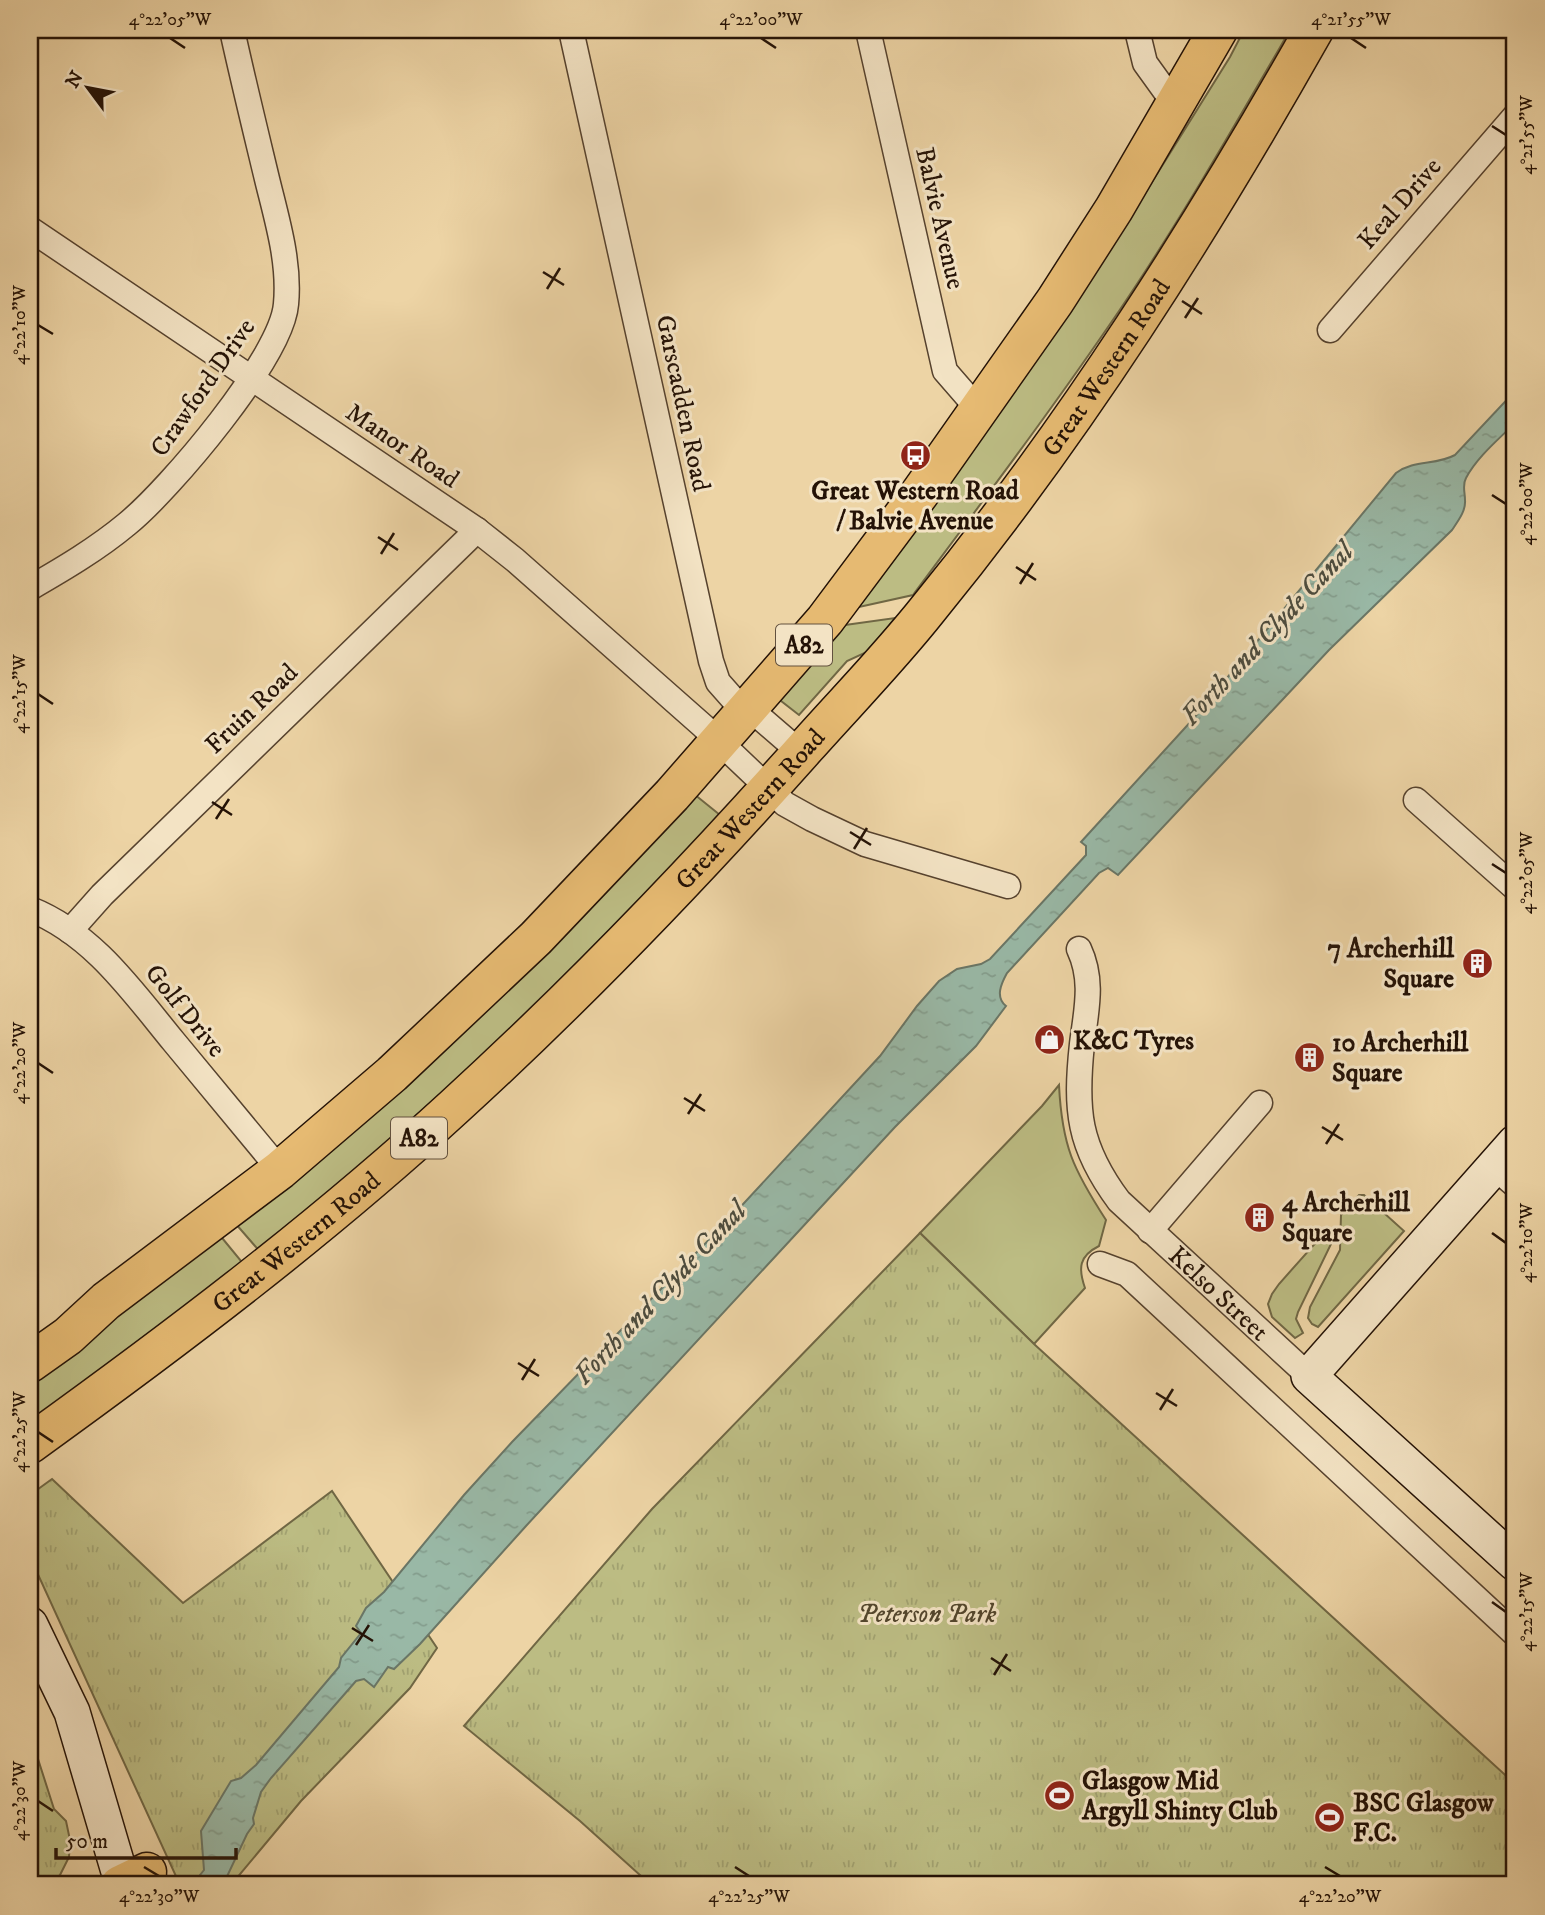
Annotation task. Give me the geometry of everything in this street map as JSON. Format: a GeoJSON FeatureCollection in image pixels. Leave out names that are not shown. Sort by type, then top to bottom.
{"type":"FeatureCollection","features":[{"type":"Feature","properties":{"kind":"main road","name":"A82"},"geometry":{"type":"LineString","coordinates":[[30,1363],[68,1336],[106,1301],[280,1170],[393,1074],[536,938],[719,743],[825,620],[872,559],[1070,278],[1115,209],[1218,30]]}},
{"type":"Feature","properties":{"kind":"main road","name":"Great Western Road"},"geometry":{"type":"LineString","coordinates":[[30,1444],[222,1302],[443,1117],[589,980],[769,789],[926,612],[1087,397],[1222,189],[1314,30]]}},
{"type":"Feature","properties":{"kind":"street","name":"Crawford Drive"},"geometry":{"type":"LineString","coordinates":[[31,584],[107,540],[152,502],[181,470],[250,379],[277,337],[286,306],[282,241],[232,30]]}},
{"type":"Feature","properties":{"kind":"street","name":"Garscadden Road"},"geometry":{"type":"LineString","coordinates":[[571,30],[711,661],[718,682],[733,699],[749,708],[801,753]]}},
{"type":"Feature","properties":{"kind":"street","name":"Balvie Avenue"},"geometry":{"type":"LineString","coordinates":[[868,30],[945,371],[978,409]]}},
{"type":"Feature","properties":{"kind":"street"},"geometry":{"type":"LineString","coordinates":[[1138,30],[1145,63],[1175,106]]}},
{"type":"Feature","properties":{"kind":"street","name":"Keal Drive"},"geometry":{"type":"LineString","coordinates":[[1329,330],[1515,116]]}},
{"type":"Feature","properties":{"kind":"street","name":"Manor Road"},"geometry":{"type":"LineString","coordinates":[[30,229],[477,530],[515,560],[785,804],[812,820],[865,844],[1008,886]]}},
{"type":"Feature","properties":{"kind":"street","name":"Fruin Road"},"geometry":{"type":"LineString","coordinates":[[70,931],[102,895],[477,530]]}},
{"type":"Feature","properties":{"kind":"street"},"geometry":{"type":"LineString","coordinates":[[1416,800],[1515,888]]}},
{"type":"Feature","properties":{"kind":"street","name":"Golf Drive"},"geometry":{"type":"LineString","coordinates":[[30,909],[49,916],[112,967],[280,1170]]}},
{"type":"Feature","properties":{"kind":"street","name":"Kelso Street"},"geometry":{"type":"LineString","coordinates":[[1079,949],[1086,964],[1089,988],[1079,1086],[1080,1122],[1090,1153],[1108,1185],[1150,1231],[1515,1563]]}},
{"type":"Feature","properties":{"kind":"street"},"geometry":{"type":"LineString","coordinates":[[1150,1231],[1259,1103]]}},
{"type":"Feature","properties":{"kind":"street"},"geometry":{"type":"LineString","coordinates":[[1308,1376],[1508,1165]]}},
{"type":"Feature","properties":{"kind":"street","name":"Kelso Street"},"geometry":{"type":"LineString","coordinates":[[1100,1264],[1127,1275],[1515,1634]]}},
{"type":"Feature","properties":{"kind":"street"},"geometry":{"type":"LineString","coordinates":[[30,1625],[72,1712],[110,1836],[134,1882]]}},
{"type":"Feature","properties":{"kind":"green space"},"geometry":{"type":"Polygon","coordinates":[[[1244,30],[1290,30],[1185,208],[1119,311],[913,595],[850,609],[1132,214],[1244,30]]]}},
{"type":"Feature","properties":{"kind":"green space"},"geometry":{"type":"Polygon","coordinates":[[[895,618],[869,651],[847,661],[799,715],[776,697],[831,627],[895,618]]]}},
{"type":"Feature","properties":{"kind":"green space"},"geometry":{"type":"Polygon","coordinates":[[[689,790],[725,819],[593,957],[262,1254],[235,1223],[689,790]]]}},
{"type":"Feature","properties":{"kind":"green space"},"geometry":{"type":"Polygon","coordinates":[[[1059,1085],[1063,1125],[1071,1156],[1085,1186],[1106,1220],[1099,1246],[1087,1254],[1082,1263],[1081,1274],[1085,1288],[1034,1344],[920,1233],[1059,1085]]]}},
{"type":"Feature","properties":{"kind":"green space"},"geometry":{"type":"Polygon","coordinates":[[[1359,1195],[1364,1195],[1404,1231],[1318,1327],[1308,1318],[1310,1307],[1340,1250],[1341,1215],[1359,1195]]]}},
{"type":"Feature","properties":{"kind":"green space"},"geometry":{"type":"Polygon","coordinates":[[[1327,1230],[1332,1242],[1298,1312],[1296,1319],[1303,1333],[1295,1338],[1272,1317],[1268,1304],[1279,1284],[1327,1230]]]}},
{"type":"Feature","properties":{"kind":"green space"},"geometry":{"type":"Polygon","coordinates":[[[218,1233],[246,1267],[30,1427],[30,1378],[218,1233]]]}},
{"type":"Feature","properties":{"kind":"green space","name":"Peterson Park"},"geometry":{"type":"Polygon","coordinates":[[[920,1233],[1034,1344],[1515,1784],[1515,1885],[651,1885],[580,1821],[464,1726],[652,1509],[920,1233]]]}},
{"type":"Feature","properties":{"kind":"green space"},"geometry":{"type":"Polygon","coordinates":[[[52,1479],[183,1603],[332,1491],[437,1648],[410,1688],[301,1801],[231,1885],[180,1885],[30,1557],[30,1495],[52,1479]]]}},
{"type":"Feature","properties":{"kind":"green space"},"geometry":{"type":"Polygon","coordinates":[[[30,1734],[54,1809],[66,1821],[70,1840],[69,1857],[60,1875],[47,1885],[30,1885],[30,1734]]]}},
{"type":"Feature","properties":{"kind":"water","name":"Forth and Clyde Canal"},"geometry":{"type":"Polygon","coordinates":[[[1515,391],[1515,423],[1482,456],[1466,478],[1464,508],[1452,530],[1329,650],[1118,875],[1108,868],[1099,873],[1007,973],[1000,995],[1006,1006],[976,1046],[895,1127],[420,1644],[394,1669],[388,1667],[374,1687],[364,1679],[356,1681],[261,1792],[253,1818],[254,1824],[223,1885],[192,1885],[204,1870],[201,1831],[231,1781],[241,1778],[256,1765],[339,1667],[341,1658],[361,1633],[356,1626],[366,1608],[384,1592],[464,1495],[512,1442],[733,1215],[880,1056],[939,981],[957,969],[981,964],[990,959],[1086,855],[1086,846],[1081,842],[1194,718],[1396,473],[1410,466],[1455,455],[1515,391]]]}},
{"type":"Feature","properties":{"kind":"place","name":"Great Western Road / Balvie Avenue"},"geometry":{"type":"Point","coordinates":[915,455]}},
{"type":"Feature","properties":{"kind":"place","name":"7 Archerhill Square"},"geometry":{"type":"Point","coordinates":[1477,963]}},
{"type":"Feature","properties":{"kind":"place","name":"K&C Tyres"},"geometry":{"type":"Point","coordinates":[1050,1040]}},
{"type":"Feature","properties":{"kind":"place","name":"10 Archerhill Square"},"geometry":{"type":"Point","coordinates":[1309,1057]}},
{"type":"Feature","properties":{"kind":"place","name":"4 Archerhill Square"},"geometry":{"type":"Point","coordinates":[1259,1217]}},
{"type":"Feature","properties":{"kind":"place","name":"Glasgow Mid Argyll Shinty Club"},"geometry":{"type":"Point","coordinates":[1059,1795]}},
{"type":"Feature","properties":{"kind":"place","name":"BSC Glasgow F.C."},"geometry":{"type":"Point","coordinates":[1330,1817]}}]}
